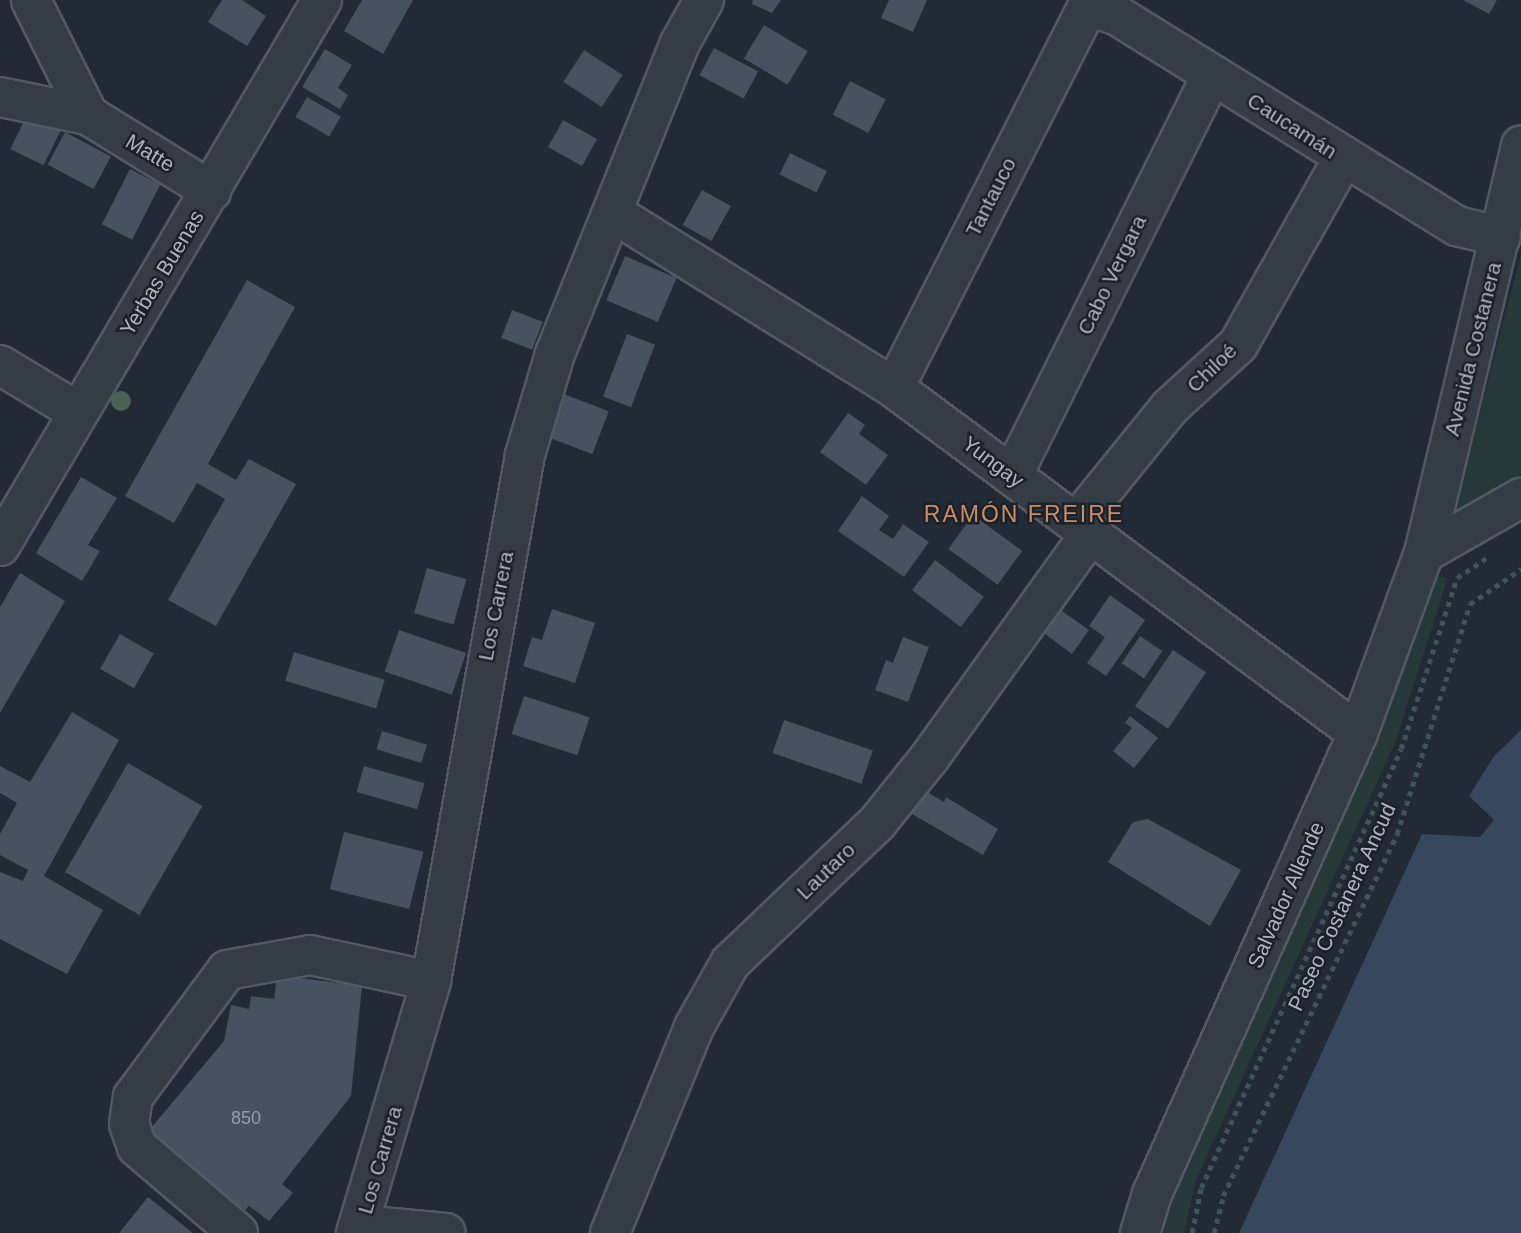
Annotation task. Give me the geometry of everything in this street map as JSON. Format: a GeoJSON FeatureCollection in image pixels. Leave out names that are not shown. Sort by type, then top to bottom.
{"type":"FeatureCollection","features":[{"type":"Feature","properties":{"kind":"street"},"geometry":{"type":"LineString","coordinates":[[31,0],[88,116]]}},
{"type":"Feature","properties":{"kind":"street","name":"Yerbas Buenas"},"geometry":{"type":"LineString","coordinates":[[0,546],[322,0]]}},
{"type":"Feature","properties":{"kind":"street","name":"Los Carrera"},"geometry":{"type":"LineString","coordinates":[[359,1229],[431,981],[524,455],[555,354],[679,45],[704,0]]}},
{"type":"Feature","properties":{"kind":"street","name":"Caucamán"},"geometry":{"type":"LineString","coordinates":[[1088,6],[1118,16],[1343,159],[1457,226],[1501,237]]}},
{"type":"Feature","properties":{"kind":"street","name":"Tantauco"},"geometry":{"type":"LineString","coordinates":[[894,388],[1088,6]]}},
{"type":"Feature","properties":{"kind":"street","name":"Cabo Vergara"},"geometry":{"type":"LineString","coordinates":[[1012,475],[1212,75]]}},
{"type":"Feature","properties":{"kind":"street","name":"Matte"},"geometry":{"type":"LineString","coordinates":[[0,97],[88,116],[211,191]]}},
{"type":"Feature","properties":{"kind":"street","name":"Avenida Costanera"},"geometry":{"type":"LineString","coordinates":[[1424,553],[1521,145]]}},
{"type":"Feature","properties":{"kind":"street","name":"Chiloé"},"geometry":{"type":"LineString","coordinates":[[1083,528],[1170,407],[1238,345],[1343,159]]}},
{"type":"Feature","properties":{"kind":"street","name":"Yungay"},"geometry":{"type":"LineString","coordinates":[[612,213],[894,388],[1358,733]]}},
{"type":"Feature","properties":{"kind":"street"},"geometry":{"type":"LineString","coordinates":[[0,365],[78,412]]}},
{"type":"Feature","properties":{"kind":"street"},"geometry":{"type":"LineString","coordinates":[[1424,553],[1521,498]]}},
{"type":"Feature","properties":{"kind":"street","name":"Lautaro"},"geometry":{"type":"LineString","coordinates":[[610,1233],[694,1027],[730,963],[877,823],[930,757],[1083,528]]}},
{"type":"Feature","properties":{"kind":"street","name":"Salvador Allende"},"geometry":{"type":"LineString","coordinates":[[1140,1233],[1152,1194],[1358,733],[1424,553]]}},
{"type":"Feature","properties":{"kind":"street"},"geometry":{"type":"LineString","coordinates":[[238,1233],[137,1147],[129,1124],[133,1097],[227,970],[310,955],[431,981]]}},
{"type":"Feature","properties":{"kind":"street"},"geometry":{"type":"LineString","coordinates":[[359,1229],[446,1233]]}},
{"type":"Feature","properties":{"kind":"path"},"geometry":{"type":"LineString","coordinates":[[1192,1233],[1201,1188],[1401,749],[1457,578],[1500,550]]}},
{"type":"Feature","properties":{"kind":"path","name":"Paseo Costanera Ancud"},"geometry":{"type":"LineString","coordinates":[[1214,1233],[1223,1196],[1397,834],[1469,604],[1521,569]]}},
{"type":"Feature","properties":{"kind":"shaded area"},"geometry":{"type":"Polygon","coordinates":[[[1521,254],[1521,482],[1453,518],[1460,490],[1521,254]]]}},
{"type":"Feature","properties":{"kind":"shaded area"},"geometry":{"type":"Polygon","coordinates":[[[1424,574],[1448,578],[1395,743],[1196,1180],[1184,1233],[1160,1233],[1152,1194],[1424,574]]]}},
{"type":"Feature","properties":{"kind":"water"},"geometry":{"type":"Polygon","coordinates":[[[1521,730],[1521,1233],[1239,1233],[1422,834],[1480,837],[1494,820],[1469,796],[1494,756],[1521,730]]]}},
{"type":"Feature","properties":{"kind":"building"},"geometry":{"type":"Polygon","coordinates":[[[222,0],[242,0],[266,16],[247,46],[208,22],[222,0]]]}},
{"type":"Feature","properties":{"kind":"building"},"geometry":{"type":"Polygon","coordinates":[[[362,0],[413,0],[383,54],[344,31],[362,0]]]}},
{"type":"Feature","properties":{"kind":"building"},"geometry":{"type":"Polygon","coordinates":[[[753,0],[781,0],[772,13],[752,4],[753,0]]]}},
{"type":"Feature","properties":{"kind":"building"},"geometry":{"type":"Polygon","coordinates":[[[889,0],[927,0],[913,32],[881,18],[889,0]]]}},
{"type":"Feature","properties":{"kind":"building"},"geometry":{"type":"Polygon","coordinates":[[[1463,0],[1497,0],[1489,14],[1463,0]]]}},
{"type":"Feature","properties":{"kind":"building"},"geometry":{"type":"Polygon","coordinates":[[[764,25],[808,51],[788,85],[744,58],[764,25]]]}},
{"type":"Feature","properties":{"kind":"building"},"geometry":{"type":"Polygon","coordinates":[[[714,48],[758,71],[744,99],[699,75],[714,48]]]}},
{"type":"Feature","properties":{"kind":"building"},"geometry":{"type":"Polygon","coordinates":[[[325,49],[352,65],[338,88],[348,95],[340,109],[302,87],[325,49]]]}},
{"type":"Feature","properties":{"kind":"building"},"geometry":{"type":"Polygon","coordinates":[[[584,50],[623,75],[602,107],[563,82],[584,50]]]}},
{"type":"Feature","properties":{"kind":"building"},"geometry":{"type":"Polygon","coordinates":[[[850,81],[886,99],[868,133],[833,115],[850,81]]]}},
{"type":"Feature","properties":{"kind":"building"},"geometry":{"type":"Polygon","coordinates":[[[307,97],[341,116],[329,136],[296,117],[307,97]]]}},
{"type":"Feature","properties":{"kind":"building"},"geometry":{"type":"Polygon","coordinates":[[[27,115],[60,131],[44,165],[10,149],[27,115]]]}},
{"type":"Feature","properties":{"kind":"building"},"geometry":{"type":"Polygon","coordinates":[[[563,120],[597,139],[582,166],[548,147],[563,120]]]}},
{"type":"Feature","properties":{"kind":"building"},"geometry":{"type":"Polygon","coordinates":[[[65,132],[111,156],[94,189],[48,165],[65,132]]]}},
{"type":"Feature","properties":{"kind":"building"},"geometry":{"type":"Polygon","coordinates":[[[790,153],[827,171],[816,193],[779,175],[790,153]]]}},
{"type":"Feature","properties":{"kind":"building"},"geometry":{"type":"Polygon","coordinates":[[[130,169],[160,184],[132,240],[102,224],[130,169]]]}},
{"type":"Feature","properties":{"kind":"building"},"geometry":{"type":"Polygon","coordinates":[[[702,190],[731,206],[711,241],[683,225],[702,190]]]}},
{"type":"Feature","properties":{"kind":"building"},"geometry":{"type":"Polygon","coordinates":[[[625,256],[677,278],[658,322],[606,300],[625,256]]]}},
{"type":"Feature","properties":{"kind":"building"},"geometry":{"type":"Polygon","coordinates":[[[247,280],[295,307],[208,464],[236,480],[249,459],[296,484],[216,626],[168,600],[225,499],[197,483],[174,523],[125,496],[247,280]]]}},
{"type":"Feature","properties":{"kind":"building"},"geometry":{"type":"Polygon","coordinates":[[[512,310],[543,322],[532,350],[501,338],[512,310]]]}},
{"type":"Feature","properties":{"kind":"building"},"geometry":{"type":"Polygon","coordinates":[[[627,334],[655,345],[631,407],[603,397],[627,334]]]}},
{"type":"Feature","properties":{"kind":"building"},"geometry":{"type":"Polygon","coordinates":[[[564,394],[609,411],[592,454],[548,437],[564,394]]]}},
{"type":"Feature","properties":{"kind":"building"},"geometry":{"type":"Polygon","coordinates":[[[848,413],[865,425],[859,434],[888,455],[866,485],[820,452],[848,413]]]}},
{"type":"Feature","properties":{"kind":"building"},"geometry":{"type":"Polygon","coordinates":[[[81,477],[117,498],[88,545],[100,551],[82,581],[36,553],[81,477]]]}},
{"type":"Feature","properties":{"kind":"building"},"geometry":{"type":"Polygon","coordinates":[[[862,496],[889,516],[879,530],[893,539],[903,524],[929,542],[904,577],[838,531],[862,496]]]}},
{"type":"Feature","properties":{"kind":"building"},"geometry":{"type":"Polygon","coordinates":[[[973,515],[1022,551],[998,585],[948,549],[973,515]]]}},
{"type":"Feature","properties":{"kind":"building"},"geometry":{"type":"Polygon","coordinates":[[[935,560],[984,597],[961,627],[912,590],[935,560]]]}},
{"type":"Feature","properties":{"kind":"building"},"geometry":{"type":"Polygon","coordinates":[[[427,568],[466,579],[453,624],[414,613],[427,568]]]}},
{"type":"Feature","properties":{"kind":"building"},"geometry":{"type":"Polygon","coordinates":[[[20,573],[65,601],[0,713],[0,607],[20,573]]]}},
{"type":"Feature","properties":{"kind":"building"},"geometry":{"type":"Polygon","coordinates":[[[1070,577],[1081,584],[1062,611],[1089,630],[1072,654],[1041,631],[1070,577]]]}},
{"type":"Feature","properties":{"kind":"building"},"geometry":{"type":"Polygon","coordinates":[[[1110,595],[1145,620],[1106,676],[1087,663],[1105,637],[1089,626],[1110,595]]]}},
{"type":"Feature","properties":{"kind":"building"},"geometry":{"type":"Polygon","coordinates":[[[552,609],[595,623],[575,683],[523,666],[532,637],[542,640],[552,609]]]}},
{"type":"Feature","properties":{"kind":"building"},"geometry":{"type":"Polygon","coordinates":[[[399,630],[466,653],[452,695],[385,672],[399,630]]]}},
{"type":"Feature","properties":{"kind":"building"},"geometry":{"type":"Polygon","coordinates":[[[120,634],[154,654],[134,688],[100,669],[120,634]]]}},
{"type":"Feature","properties":{"kind":"building"},"geometry":{"type":"Polygon","coordinates":[[[1140,636],[1162,651],[1144,678],[1122,663],[1140,636]]]}},
{"type":"Feature","properties":{"kind":"building"},"geometry":{"type":"Polygon","coordinates":[[[903,637],[929,647],[908,702],[875,690],[886,660],[893,663],[903,637]]]}},
{"type":"Feature","properties":{"kind":"building"},"geometry":{"type":"Polygon","coordinates":[[[1173,650],[1206,672],[1168,729],[1135,706],[1173,650]]]}},
{"type":"Feature","properties":{"kind":"building"},"geometry":{"type":"Polygon","coordinates":[[[294,652],[385,680],[376,708],[285,681],[294,652]]]}},
{"type":"Feature","properties":{"kind":"building"},"geometry":{"type":"Polygon","coordinates":[[[524,696],[590,717],[577,755],[512,734],[524,696]]]}},
{"type":"Feature","properties":{"kind":"building"},"geometry":{"type":"Polygon","coordinates":[[[72,712],[119,740],[44,876],[103,910],[67,974],[0,939],[0,872],[23,881],[28,870],[0,855],[0,834],[17,803],[0,793],[0,766],[30,782],[72,712]]]}},
{"type":"Feature","properties":{"kind":"building"},"geometry":{"type":"Polygon","coordinates":[[[1130,716],[1158,738],[1134,768],[1113,751],[1132,728],[1125,723],[1130,716]]]}},
{"type":"Feature","properties":{"kind":"building"},"geometry":{"type":"Polygon","coordinates":[[[784,720],[873,751],[861,784],[773,753],[784,720]]]}},
{"type":"Feature","properties":{"kind":"building"},"geometry":{"type":"Polygon","coordinates":[[[382,731],[427,745],[421,763],[376,749],[382,731]]]}},
{"type":"Feature","properties":{"kind":"building"},"geometry":{"type":"Polygon","coordinates":[[[128,763],[202,806],[139,915],[65,872],[128,763]]]}},
{"type":"Feature","properties":{"kind":"building"},"geometry":{"type":"Polygon","coordinates":[[[364,766],[425,783],[417,809],[357,792],[364,766]]]}},
{"type":"Feature","properties":{"kind":"building"},"geometry":{"type":"Polygon","coordinates":[[[925,791],[944,802],[946,797],[998,829],[983,855],[912,814],[925,791]]]}},
{"type":"Feature","properties":{"kind":"building"},"geometry":{"type":"Polygon","coordinates":[[[1148,819],[1241,870],[1210,926],[1108,862],[1133,822],[1148,819]]]}},
{"type":"Feature","properties":{"kind":"building"},"geometry":{"type":"Polygon","coordinates":[[[344,832],[424,852],[409,909],[330,889],[344,832]]]}},
{"type":"Feature","properties":{"kind":"building"},"geometry":{"type":"Polygon","coordinates":[[[277,975],[362,986],[351,1096],[282,1184],[293,1193],[269,1221],[249,1206],[237,1220],[140,1141],[224,1041],[231,1005],[249,1009],[251,996],[274,999],[277,975]]]}},
{"type":"Feature","properties":{"kind":"building"},"geometry":{"type":"Polygon","coordinates":[[[148,1197],[193,1233],[119,1233],[148,1197]]]}},
{"type":"Feature","properties":{"kind":"district","name":"RAMÓN FREIRE"},"geometry":{"type":"Point","coordinates":[1024,514]}}]}
